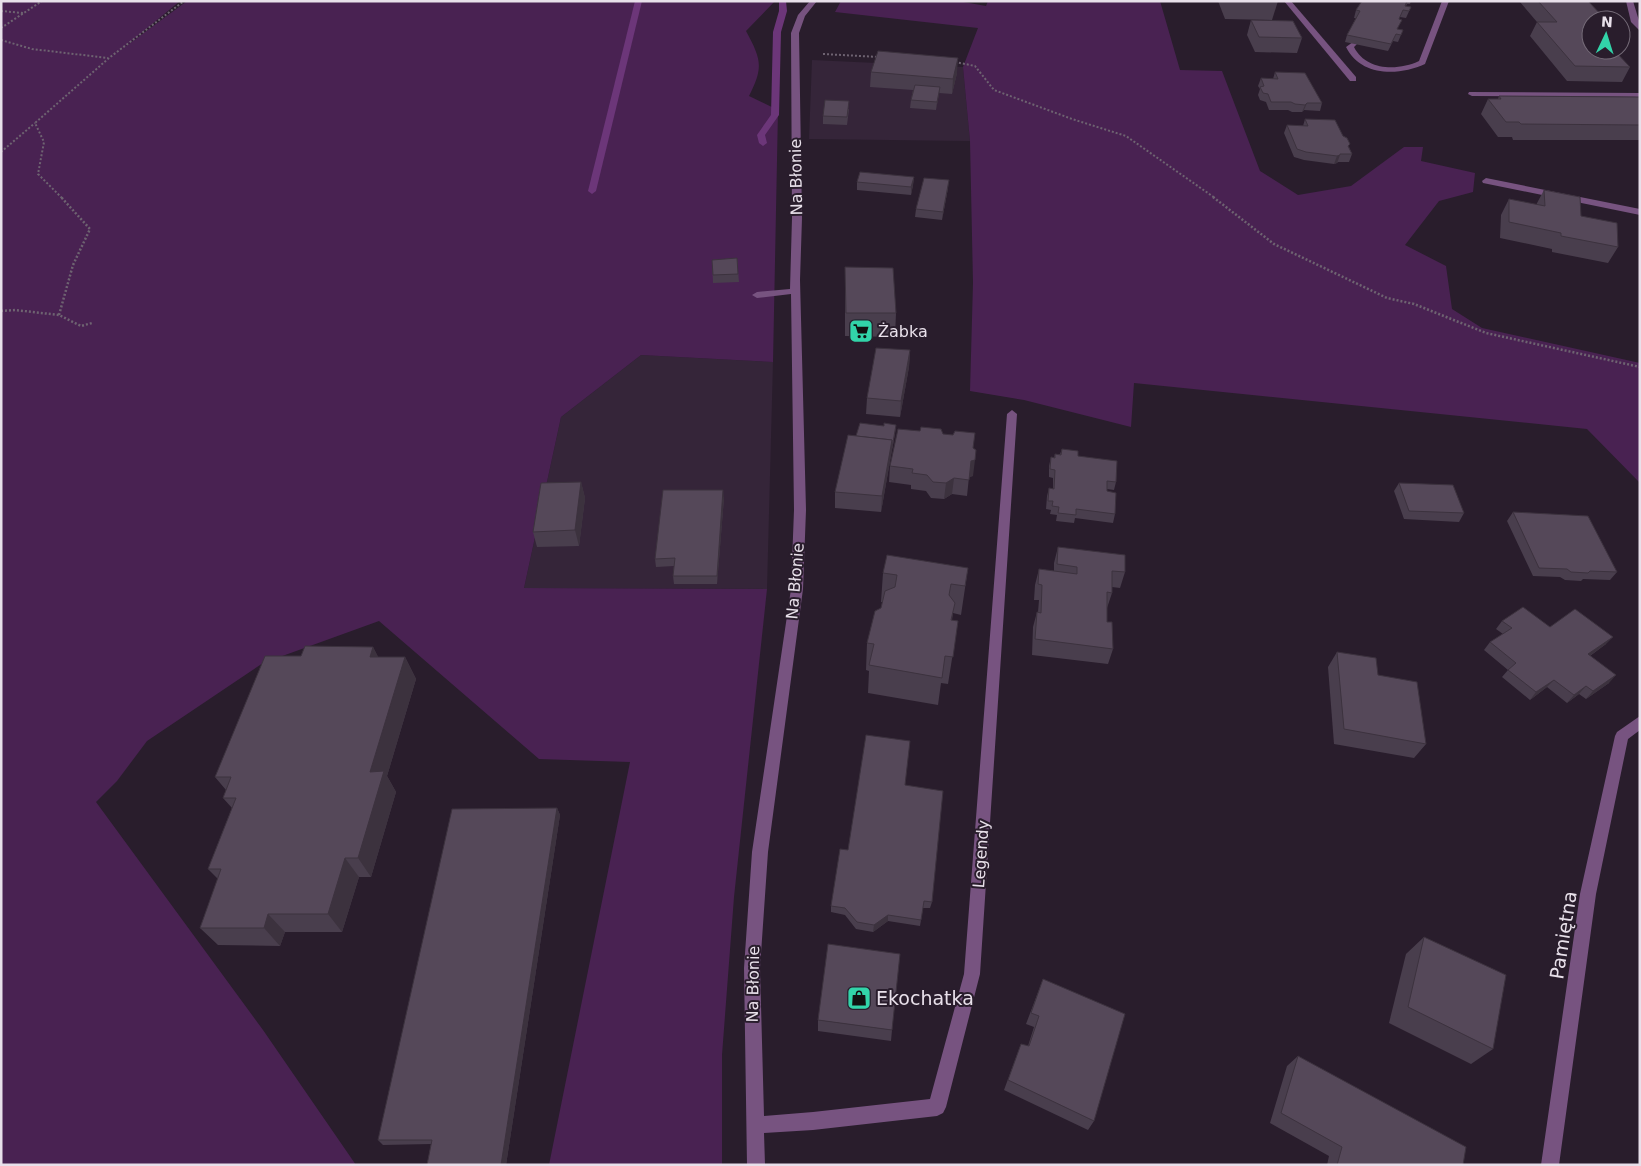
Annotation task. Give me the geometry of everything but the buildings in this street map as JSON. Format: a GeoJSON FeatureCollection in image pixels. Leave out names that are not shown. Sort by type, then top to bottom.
{"type":"FeatureCollection","features":[{"type":"Feature","properties":{"kind":"street","name":"Na Błonie"},"geometry":{"type":"LineString","coordinates":[[756,1165],[752,968],[760,852],[797,588],[800,510],[796,291],[795,33],[802,15],[814,1]]}},
{"type":"Feature","properties":{"kind":"street"},"geometry":{"type":"LineString","coordinates":[[1287,1],[1353,79]]}},
{"type":"Feature","properties":{"kind":"street"},"geometry":{"type":"LineString","coordinates":[[1353,44],[1350,48],[1352,54],[1366,65],[1408,69],[1422,62],[1446,1]]}},
{"type":"Feature","properties":{"kind":"street"},"geometry":{"type":"LineString","coordinates":[[1629,1],[1635,22],[1640,29]]}},
{"type":"Feature","properties":{"kind":"street"},"geometry":{"type":"LineString","coordinates":[[1472,94],[1640,95]]}},
{"type":"Feature","properties":{"kind":"street"},"geometry":{"type":"LineString","coordinates":[[1486,181],[1640,212]]}},
{"type":"Feature","properties":{"kind":"street"},"geometry":{"type":"LineString","coordinates":[[757,295],[796,291]]}},
{"type":"Feature","properties":{"kind":"street","name":"Legendy"},"geometry":{"type":"LineString","coordinates":[[754,1125],[813,1121],[938,1107],[972,974],[1012,414]]}},
{"type":"Feature","properties":{"kind":"street","name":"Pamiętna"},"geometry":{"type":"LineString","coordinates":[[1550,1165],[1588,894],[1622,736],[1640,722]]}},
{"type":"Feature","properties":{"kind":"path"},"geometry":{"type":"LineString","coordinates":[[1,28],[42,1]]}},
{"type":"Feature","properties":{"kind":"path"},"geometry":{"type":"LineString","coordinates":[[1,152],[109,58],[184,1]]}},
{"type":"Feature","properties":{"kind":"path"},"geometry":{"type":"LineString","coordinates":[[1,11],[23,13]]}},
{"type":"Feature","properties":{"kind":"path"},"geometry":{"type":"LineString","coordinates":[[1,40],[32,49],[109,58]]}},
{"type":"Feature","properties":{"kind":"path"},"geometry":{"type":"LineString","coordinates":[[795,52],[881,57]]}},
{"type":"Feature","properties":{"kind":"path"},"geometry":{"type":"LineString","coordinates":[[948,61],[975,66],[994,90],[1072,119],[1126,136],[1194,182],[1274,244],[1388,298],[1414,304],[1486,333],[1640,367]]}},
{"type":"Feature","properties":{"kind":"path"},"geometry":{"type":"LineString","coordinates":[[35,123],[44,142],[38,174],[70,206],[90,230],[72,265],[59,315]]}},
{"type":"Feature","properties":{"kind":"path"},"geometry":{"type":"LineString","coordinates":[[1,311],[15,310],[59,315],[81,326],[92,323]]}},
{"type":"Feature","properties":{"kind":"shaded area"},"geometry":{"type":"Polygon","coordinates":[[[1,1],[180,1],[122,49],[187,1],[775,1],[746,31],[755,49],[759,63],[757,78],[749,96],[778,110],[773,362],[641,355],[561,417],[524,588],[767,589],[734,897],[722,1055],[722,1165],[549,1165],[630,762],[539,759],[379,621],[263,663],[147,741],[117,781],[96,802],[263,1030],[356,1165],[1,1165],[1,1]]]}},
{"type":"Feature","properties":{"kind":"shaded area"},"geometry":{"type":"Polygon","coordinates":[[[841,1],[958,1],[986,6],[988,1],[1160,1],[1180,70],[1222,71],[1260,171],[1298,195],[1351,186],[1404,147],[1423,147],[1421,161],[1475,173],[1473,192],[1439,201],[1405,245],[1446,266],[1452,309],[1482,328],[1640,363],[1640,483],[1587,429],[1134,383],[1131,427],[1024,400],[970,391],[973,283],[970,141],[963,67],[978,28],[835,12],[841,1]]]}},
{"type":"Feature","properties":{"kind":"shaded area"},"geometry":{"type":"Polygon","coordinates":[[[812,60],[963,67],[970,141],[809,139],[812,60]]]}},
{"type":"Feature","properties":{"kind":"shaded area"},"geometry":{"type":"Polygon","coordinates":[[[641,355],[773,362],[767,589],[524,588],[561,417],[641,355]]]}},
{"type":"Feature","properties":{"kind":"waterway"},"geometry":{"type":"LineString","coordinates":[[592,191],[639,1]]}},
{"type":"Feature","properties":{"kind":"waterway"},"geometry":{"type":"LineString","coordinates":[[763,143],[761,135],[775,115],[777,32],[783,11],[782,1]]}},
{"type":"Feature","properties":{"kind":"place","name":"Żabka"},"geometry":{"type":"Point","coordinates":[861,331]}},
{"type":"Feature","properties":{"kind":"place","name":"Ekochatka"},"geometry":{"type":"Point","coordinates":[859,998]}}]}
